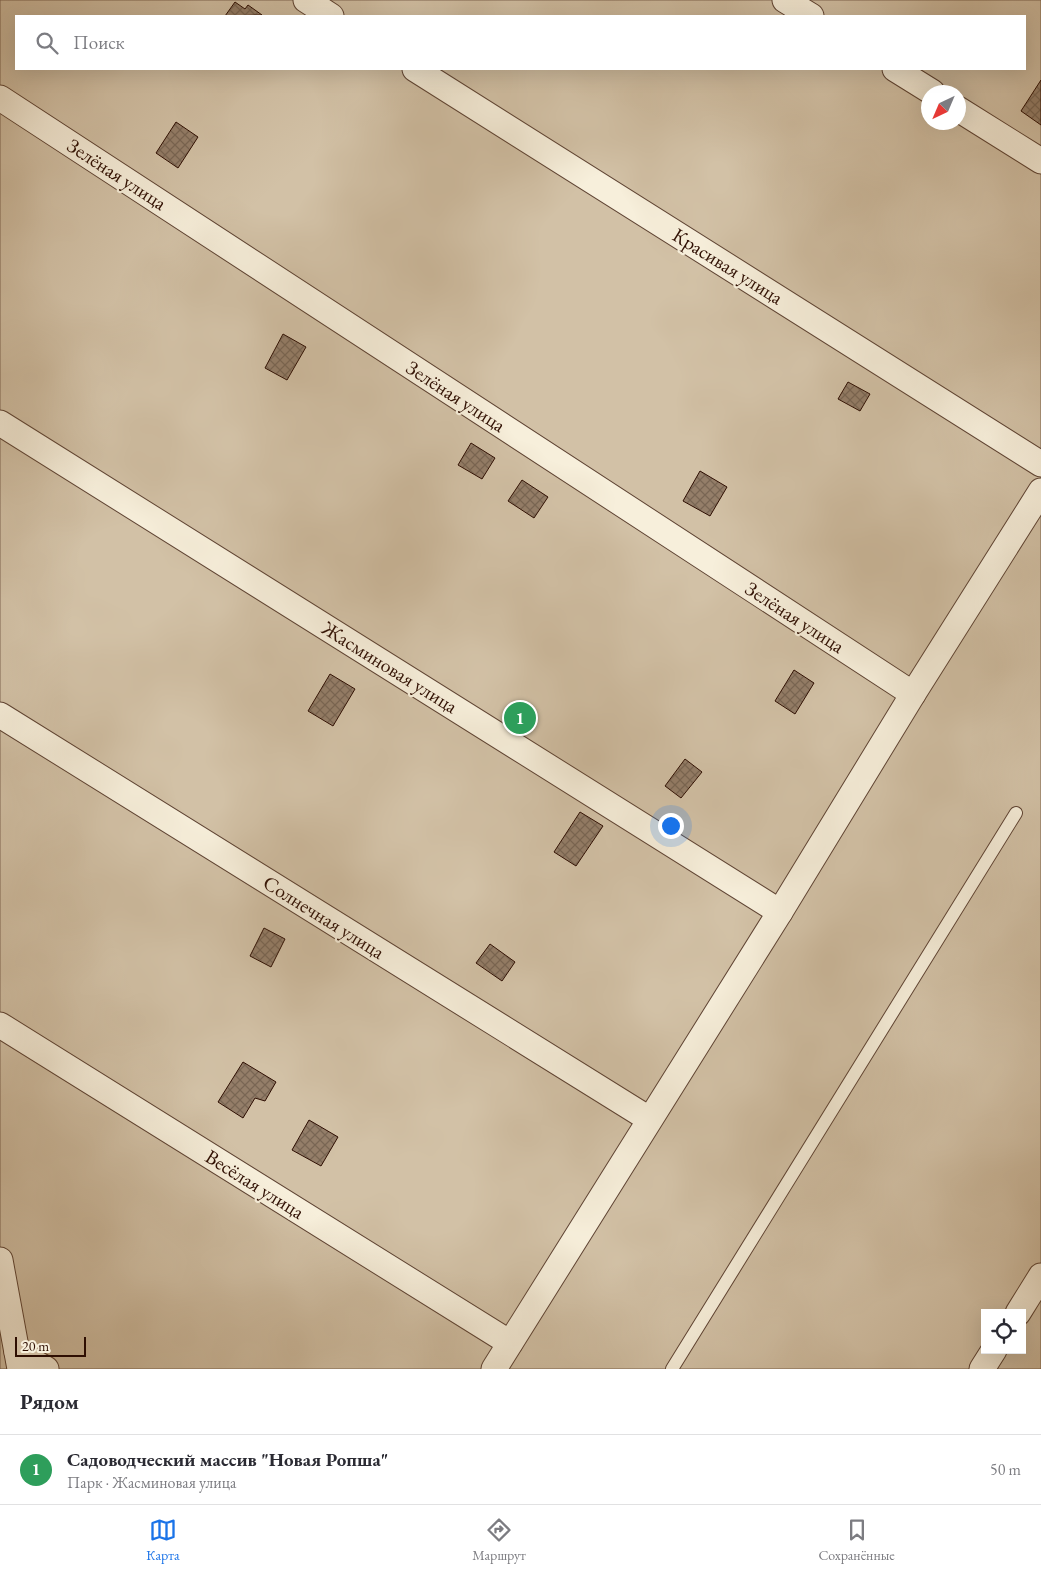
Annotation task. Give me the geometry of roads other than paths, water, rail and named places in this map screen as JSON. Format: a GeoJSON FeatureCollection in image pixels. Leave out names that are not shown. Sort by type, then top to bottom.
{"type":"FeatureCollection","features":[{"type":"Feature","properties":{"kind":"street"},"geometry":{"type":"LineString","coordinates":[[306,0],[329,15]]}},
{"type":"Feature","properties":{"kind":"street"},"geometry":{"type":"LineString","coordinates":[[785,0],[809,15]]}},
{"type":"Feature","properties":{"kind":"street","name":"Красивая улица"},"geometry":{"type":"LineString","coordinates":[[416,70],[1041,464]]}},
{"type":"Feature","properties":{"kind":"street"},"geometry":{"type":"LineString","coordinates":[[897,70],[921,85]]}},
{"type":"Feature","properties":{"kind":"street","name":"Зелёная улица"},"geometry":{"type":"LineString","coordinates":[[0,98],[913,694]]}},
{"type":"Feature","properties":{"kind":"street"},"geometry":{"type":"LineString","coordinates":[[966,114],[1041,161]]}},
{"type":"Feature","properties":{"kind":"street","name":"Жасминовая улица"},"geometry":{"type":"LineString","coordinates":[[0,423],[780,912]]}},
{"type":"Feature","properties":{"kind":"street"},"geometry":{"type":"LineString","coordinates":[[494,1369],[1041,491]]}},
{"type":"Feature","properties":{"kind":"street","name":"Солнечная улица"},"geometry":{"type":"LineString","coordinates":[[0,715],[649,1119]]}},
{"type":"Feature","properties":{"kind":"street","name":"Весёлая улица"},"geometry":{"type":"LineString","coordinates":[[0,1025],[510,1343]]}},
{"type":"Feature","properties":{"kind":"street"},"geometry":{"type":"LineString","coordinates":[[0,1260],[18,1360],[46,1369]]}},
{"type":"Feature","properties":{"kind":"street"},"geometry":{"type":"LineString","coordinates":[[1020,1309],[1041,1276]]}},
{"type":"Feature","properties":{"kind":"street"},"geometry":{"type":"LineString","coordinates":[[982,1369],[991,1354]]}},
{"type":"Feature","properties":{"kind":"lane"},"geometry":{"type":"LineString","coordinates":[[672,1369],[1016,813]]}},
{"type":"Feature","properties":{"kind":"place","name":"Садоводческий массив \"Новая Ропша\""},"geometry":{"type":"Point","coordinates":[520,718]}}]}
